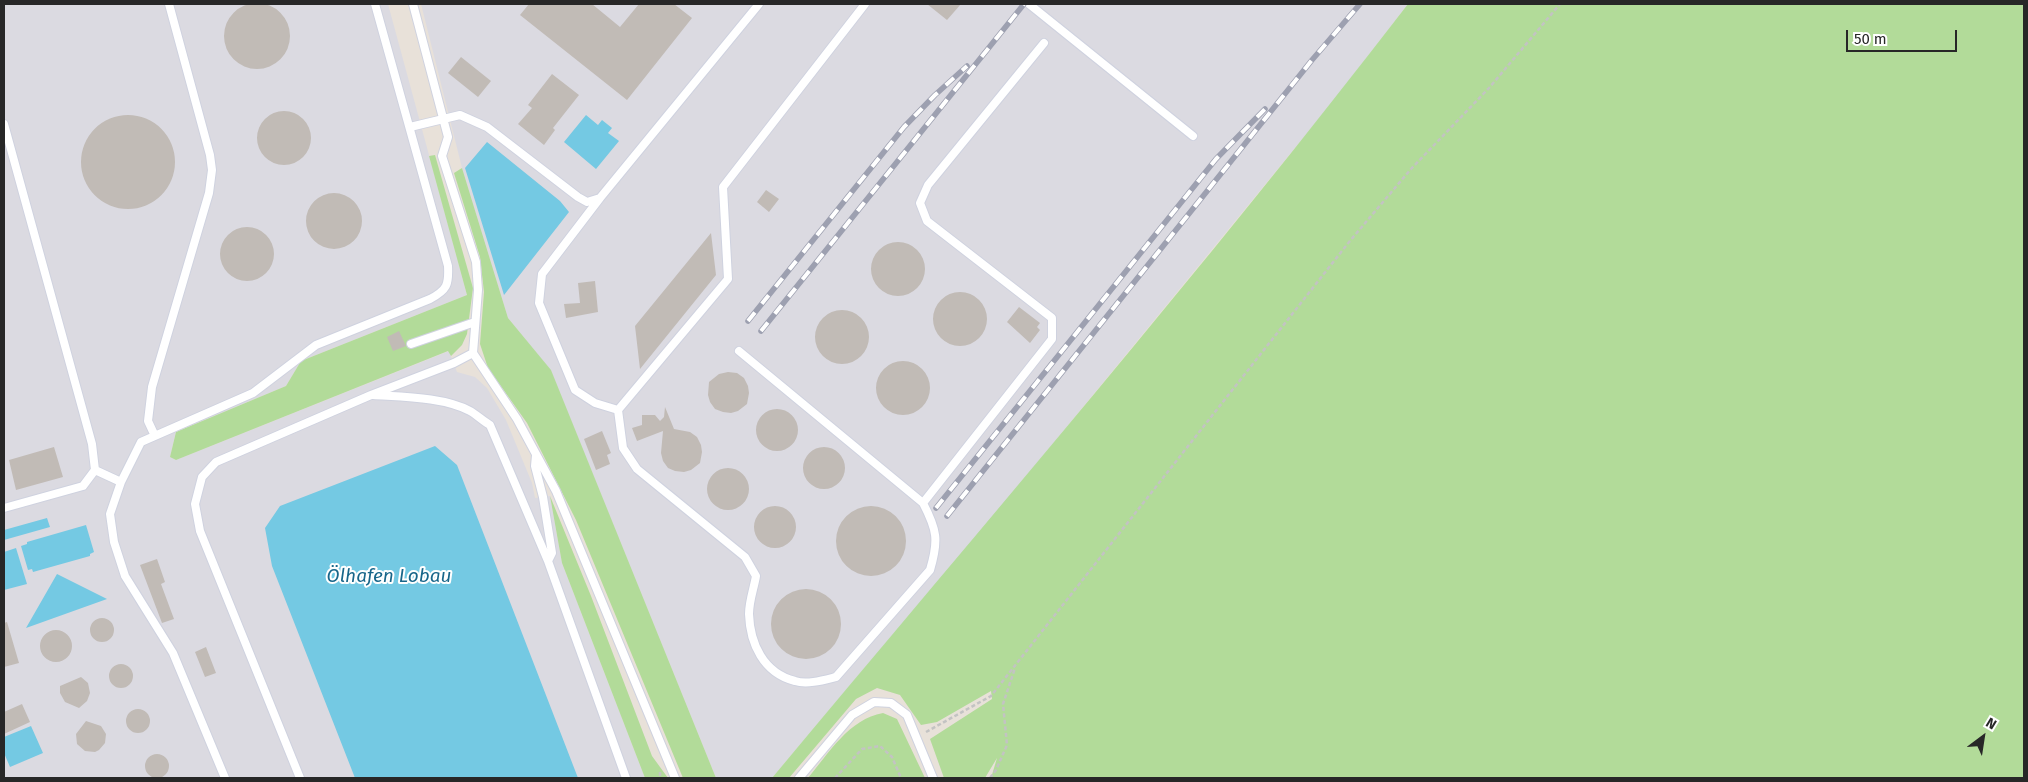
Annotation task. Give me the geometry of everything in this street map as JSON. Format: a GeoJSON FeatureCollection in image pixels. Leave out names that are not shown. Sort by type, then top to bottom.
{"type":"FeatureCollection","features":[{"type":"Feature","properties":{"kind":"lane"},"geometry":{"type":"LineString","coordinates":[[155,436],[148,421],[152,387],[209,193],[212,170],[210,155],[170,4]]}},
{"type":"Feature","properties":{"kind":"lane"},"geometry":{"type":"LineString","coordinates":[[225,778],[173,653],[125,576],[114,542],[110,514],[121,482],[141,442],[238,401],[253,393],[316,345],[430,299],[446,287],[449,278],[448,266],[375,4]]}},
{"type":"Feature","properties":{"kind":"lane"},"geometry":{"type":"LineString","coordinates":[[413,4],[448,137],[442,156],[476,262],[478,290],[473,353],[517,419],[536,453],[566,516],[675,778]]}},
{"type":"Feature","properties":{"kind":"lane"},"geometry":{"type":"LineString","coordinates":[[618,410],[595,403],[575,390],[539,303],[542,274],[600,198],[759,4]]}},
{"type":"Feature","properties":{"kind":"lane"},"geometry":{"type":"LineString","coordinates":[[739,352],[923,503],[933,523],[937,548],[930,570],[836,677],[821,681],[795,682],[775,672],[760,657],[753,636],[749,612],[756,576],[745,557],[637,470],[623,448],[618,410],[728,279],[723,187],[866,4]]}},
{"type":"Feature","properties":{"kind":"lane"},"geometry":{"type":"LineString","coordinates":[[1029,4],[1193,136]]}},
{"type":"Feature","properties":{"kind":"lane"},"geometry":{"type":"LineString","coordinates":[[923,503],[1052,339],[1052,318],[927,221],[920,203],[928,185],[1044,43]]}},
{"type":"Feature","properties":{"kind":"lane"},"geometry":{"type":"LineString","coordinates":[[410,126],[460,115],[487,127],[578,197],[587,202],[600,198]]}},
{"type":"Feature","properties":{"kind":"lane"},"geometry":{"type":"LineString","coordinates":[[4,124],[92,444],[96,470],[84,486],[4,508]]}},
{"type":"Feature","properties":{"kind":"lane"},"geometry":{"type":"LineString","coordinates":[[411,344],[475,322]]}},
{"type":"Feature","properties":{"kind":"lane"},"geometry":{"type":"LineString","coordinates":[[300,778],[200,531],[195,504],[202,477],[216,462],[371,395],[454,363],[473,353]]}},
{"type":"Feature","properties":{"kind":"lane"},"geometry":{"type":"LineString","coordinates":[[371,395],[412,397],[455,405],[471,412],[490,425],[548,561],[626,778]]}},
{"type":"Feature","properties":{"kind":"lane"},"geometry":{"type":"LineString","coordinates":[[536,453],[535,466],[543,497],[552,553],[548,561]]}},
{"type":"Feature","properties":{"kind":"lane"},"geometry":{"type":"LineString","coordinates":[[96,470],[121,482]]}},
{"type":"Feature","properties":{"kind":"lane"},"geometry":{"type":"LineString","coordinates":[[799,778],[852,715],[874,702],[891,703],[907,715],[933,778]]}},
{"type":"Feature","properties":{"kind":"path"},"geometry":{"type":"LineString","coordinates":[[914,734],[929,732],[991,696],[1349,242],[1411,169],[1490,88],[1560,4]]}},
{"type":"Feature","properties":{"kind":"path"},"geometry":{"type":"LineString","coordinates":[[990,778],[996,770],[1007,745],[1003,704],[1015,667]]}},
{"type":"Feature","properties":{"kind":"path"},"geometry":{"type":"LineString","coordinates":[[835,778],[862,749],[880,746],[892,757],[901,778]]}},
{"type":"Feature","properties":{"kind":"shaded area"},"geometry":{"type":"Polygon","coordinates":[[[4,4],[388,4],[467,295],[301,361],[286,386],[176,432],[170,457],[176,460],[449,351],[457,372],[475,377],[487,388],[506,420],[532,483],[535,498],[550,496],[562,563],[645,778],[4,778],[4,4]]]}},
{"type":"Feature","properties":{"kind":"shaded area"},"geometry":{"type":"Polygon","coordinates":[[[421,4],[1408,4],[1335,99],[1007,500],[772,778],[716,778],[551,371],[508,318],[462,168],[421,4]]]}},
{"type":"Feature","properties":{"kind":"green space"},"geometry":{"type":"Polygon","coordinates":[[[1408,4],[2024,4],[2024,778],[991,778],[997,758],[985,778],[944,778],[930,739],[992,699],[991,691],[937,722],[921,725],[900,695],[877,688],[856,699],[789,778],[772,778],[1174,298],[1408,4]]]}},
{"type":"Feature","properties":{"kind":"green space"},"geometry":{"type":"Polygon","coordinates":[[[435,155],[473,288],[467,334],[462,345],[451,356],[448,351],[176,460],[170,457],[176,432],[286,386],[301,361],[467,295],[429,156],[435,155]]]}},
{"type":"Feature","properties":{"kind":"green space"},"geometry":{"type":"Polygon","coordinates":[[[462,168],[508,318],[551,370],[716,778],[683,778],[576,520],[527,423],[488,368],[480,344],[484,292],[480,257],[454,173],[462,168]]]}},
{"type":"Feature","properties":{"kind":"green space"},"geometry":{"type":"Polygon","coordinates":[[[550,496],[591,596],[652,756],[668,778],[645,778],[562,563],[550,496]]]}},
{"type":"Feature","properties":{"kind":"green space"},"geometry":{"type":"Polygon","coordinates":[[[883,713],[897,719],[925,778],[808,778],[832,748],[850,730],[871,716],[883,713]]]}},
{"type":"Feature","properties":{"kind":"water"},"geometry":{"type":"Polygon","coordinates":[[[586,115],[598,125],[602,120],[612,128],[608,133],[619,141],[596,169],[564,142],[586,115]]]}},
{"type":"Feature","properties":{"kind":"water"},"geometry":{"type":"Polygon","coordinates":[[[487,142],[560,201],[569,212],[504,295],[465,168],[487,142]]]}},
{"type":"Feature","properties":{"kind":"water","name":"Ölhafen Lobau"},"geometry":{"type":"Polygon","coordinates":[[[435,446],[457,465],[578,778],[355,778],[272,566],[265,528],[280,506],[435,446]]]}},
{"type":"Feature","properties":{"kind":"water"},"geometry":{"type":"Polygon","coordinates":[[[47,518],[50,527],[4,540],[4,530],[47,518]]]}},
{"type":"Feature","properties":{"kind":"water"},"geometry":{"type":"Polygon","coordinates":[[[86,525],[94,552],[90,556],[33,572],[32,569],[28,570],[21,546],[27,544],[27,542],[86,525]]]}},
{"type":"Feature","properties":{"kind":"water"},"geometry":{"type":"Polygon","coordinates":[[[16,548],[27,584],[4,590],[4,552],[16,548]]]}},
{"type":"Feature","properties":{"kind":"water"},"geometry":{"type":"Polygon","coordinates":[[[57,574],[107,599],[26,628],[57,574]]]}},
{"type":"Feature","properties":{"kind":"water"},"geometry":{"type":"Polygon","coordinates":[[[31,726],[43,753],[10,767],[4,753],[4,737],[31,726]]]}},
{"type":"Feature","properties":{"kind":"building"},"geometry":{"type":"Polygon","coordinates":[[[257,3],[270,5],[285,18],[288,23],[290,36],[288,49],[275,64],[270,67],[257,69],[244,67],[229,54],[226,49],[224,36],[226,23],[239,8],[244,5],[257,3]]]}},
{"type":"Feature","properties":{"kind":"building"},"geometry":{"type":"Polygon","coordinates":[[[529,4],[592,4],[620,27],[639,4],[674,4],[692,18],[627,100],[520,15],[529,4]]]}},
{"type":"Feature","properties":{"kind":"building"},"geometry":{"type":"Polygon","coordinates":[[[927,4],[961,4],[947,20],[927,4]]]}},
{"type":"Feature","properties":{"kind":"building"},"geometry":{"type":"Polygon","coordinates":[[[461,57],[491,81],[478,97],[448,73],[461,57]]]}},
{"type":"Feature","properties":{"kind":"building"},"geometry":{"type":"Polygon","coordinates":[[[552,74],[579,95],[553,128],[555,130],[544,145],[518,124],[532,108],[528,105],[552,74]]]}},
{"type":"Feature","properties":{"kind":"building"},"geometry":{"type":"Polygon","coordinates":[[[284,111],[294,113],[303,119],[309,128],[311,138],[309,148],[303,157],[294,163],[284,165],[274,163],[265,157],[259,148],[257,138],[259,128],[265,119],[274,113],[284,111]]]}},
{"type":"Feature","properties":{"kind":"building"},"geometry":{"type":"Polygon","coordinates":[[[128,115],[146,119],[161,129],[171,144],[175,162],[171,180],[161,195],[146,205],[128,209],[110,205],[95,195],[85,180],[81,162],[85,144],[95,129],[110,119],[128,115]]]}},
{"type":"Feature","properties":{"kind":"building"},"geometry":{"type":"Polygon","coordinates":[[[766,190],[779,199],[769,212],[757,202],[766,190]]]}},
{"type":"Feature","properties":{"kind":"building"},"geometry":{"type":"Polygon","coordinates":[[[334,193],[354,201],[362,221],[354,241],[334,249],[314,241],[306,221],[314,201],[334,193]]]}},
{"type":"Feature","properties":{"kind":"building"},"geometry":{"type":"Polygon","coordinates":[[[247,227],[257,229],[266,235],[272,244],[274,254],[272,264],[266,273],[257,279],[247,281],[237,279],[228,273],[222,264],[220,254],[222,244],[228,235],[237,229],[247,227]]]}},
{"type":"Feature","properties":{"kind":"building"},"geometry":{"type":"Polygon","coordinates":[[[711,233],[716,275],[640,369],[635,326],[711,233]]]}},
{"type":"Feature","properties":{"kind":"building"},"geometry":{"type":"Polygon","coordinates":[[[898,242],[908,244],[917,250],[923,259],[925,269],[923,279],[917,288],[908,294],[898,296],[888,294],[879,288],[873,279],[871,269],[873,259],[879,250],[888,244],[898,242]]]}},
{"type":"Feature","properties":{"kind":"building"},"geometry":{"type":"Polygon","coordinates":[[[595,281],[598,312],[566,318],[564,304],[580,303],[578,283],[595,281]]]}},
{"type":"Feature","properties":{"kind":"building"},"geometry":{"type":"Polygon","coordinates":[[[960,292],[970,294],[979,300],[985,309],[987,319],[985,329],[979,338],[970,344],[960,346],[950,344],[941,338],[935,329],[933,319],[935,309],[941,300],[950,294],[960,292]]]}},
{"type":"Feature","properties":{"kind":"building"},"geometry":{"type":"Polygon","coordinates":[[[1019,307],[1040,323],[1037,327],[1040,330],[1030,343],[1007,322],[1019,307]]]}},
{"type":"Feature","properties":{"kind":"building"},"geometry":{"type":"Polygon","coordinates":[[[842,310],[852,312],[861,318],[867,327],[869,337],[867,347],[861,356],[852,362],[842,364],[832,362],[823,356],[817,347],[815,337],[817,327],[823,318],[832,312],[842,310]]]}},
{"type":"Feature","properties":{"kind":"building"},"geometry":{"type":"Polygon","coordinates":[[[399,331],[406,346],[393,351],[387,337],[399,331]]]}},
{"type":"Feature","properties":{"kind":"building"},"geometry":{"type":"Polygon","coordinates":[[[903,361],[913,363],[922,369],[928,378],[930,388],[928,398],[922,407],[913,413],[903,415],[893,413],[884,407],[878,398],[876,388],[878,378],[884,369],[893,363],[903,361]]]}},
{"type":"Feature","properties":{"kind":"building"},"geometry":{"type":"Polygon","coordinates":[[[737,373],[744,378],[749,393],[747,404],[738,411],[731,413],[715,409],[708,395],[709,382],[719,374],[737,373]]]}},
{"type":"Feature","properties":{"kind":"building"},"geometry":{"type":"Polygon","coordinates":[[[665,407],[674,429],[690,432],[697,437],[701,445],[700,463],[691,470],[684,472],[668,468],[663,461],[661,453],[663,431],[637,441],[632,428],[642,425],[642,415],[655,415],[660,421],[664,417],[665,407]]]}},
{"type":"Feature","properties":{"kind":"building"},"geometry":{"type":"Polygon","coordinates":[[[777,409],[792,415],[798,430],[792,445],[777,451],[762,445],[756,430],[762,415],[777,409]]]}},
{"type":"Feature","properties":{"kind":"building"},"geometry":{"type":"Polygon","coordinates":[[[602,431],[611,453],[607,455],[610,464],[596,470],[584,439],[602,431]]]}},
{"type":"Feature","properties":{"kind":"building"},"geometry":{"type":"Polygon","coordinates":[[[54,447],[63,477],[16,490],[9,460],[54,447]]]}},
{"type":"Feature","properties":{"kind":"building"},"geometry":{"type":"Polygon","coordinates":[[[824,447],[839,453],[845,468],[839,483],[824,489],[809,483],[803,468],[809,453],[824,447]]]}},
{"type":"Feature","properties":{"kind":"building"},"geometry":{"type":"Polygon","coordinates":[[[728,468],[743,474],[749,489],[743,504],[728,510],[713,504],[707,489],[713,474],[728,468]]]}},
{"type":"Feature","properties":{"kind":"building"},"geometry":{"type":"Polygon","coordinates":[[[775,506],[790,512],[796,527],[790,542],[775,548],[760,542],[754,527],[760,512],[775,506]]]}},
{"type":"Feature","properties":{"kind":"building"},"geometry":{"type":"Polygon","coordinates":[[[871,506],[884,509],[896,516],[903,528],[906,541],[903,554],[896,566],[884,573],[871,576],[858,573],[846,566],[839,554],[836,541],[839,528],[846,516],[858,509],[871,506]]]}},
{"type":"Feature","properties":{"kind":"building"},"geometry":{"type":"Polygon","coordinates":[[[157,559],[165,582],[161,584],[174,619],[162,623],[140,565],[157,559]]]}},
{"type":"Feature","properties":{"kind":"building"},"geometry":{"type":"Polygon","coordinates":[[[806,589],[819,592],[831,599],[838,611],[841,624],[838,637],[831,649],[819,656],[806,659],[793,656],[781,649],[774,637],[771,624],[774,611],[781,599],[793,592],[806,589]]]}},
{"type":"Feature","properties":{"kind":"building"},"geometry":{"type":"Polygon","coordinates":[[[97,618],[107,618],[114,625],[114,635],[107,642],[97,642],[90,635],[90,625],[97,618]]]}},
{"type":"Feature","properties":{"kind":"building"},"geometry":{"type":"Polygon","coordinates":[[[7,622],[19,663],[4,667],[4,623],[7,622]]]}},
{"type":"Feature","properties":{"kind":"building"},"geometry":{"type":"Polygon","coordinates":[[[56,630],[68,634],[72,646],[68,658],[56,662],[44,658],[40,646],[44,634],[56,630]]]}},
{"type":"Feature","properties":{"kind":"building"},"geometry":{"type":"Polygon","coordinates":[[[206,647],[216,673],[205,677],[195,652],[206,647]]]}},
{"type":"Feature","properties":{"kind":"building"},"geometry":{"type":"Polygon","coordinates":[[[121,664],[130,667],[133,676],[130,685],[121,688],[112,685],[109,676],[112,667],[121,664]]]}},
{"type":"Feature","properties":{"kind":"building"},"geometry":{"type":"Polygon","coordinates":[[[81,677],[88,683],[90,693],[87,701],[79,708],[65,702],[60,693],[60,686],[81,677]]]}},
{"type":"Feature","properties":{"kind":"building"},"geometry":{"type":"Polygon","coordinates":[[[22,704],[30,722],[4,734],[4,712],[22,704]]]}},
{"type":"Feature","properties":{"kind":"building"},"geometry":{"type":"Polygon","coordinates":[[[138,709],[147,712],[150,721],[147,730],[138,733],[129,730],[126,721],[129,712],[138,709]]]}},
{"type":"Feature","properties":{"kind":"building"},"geometry":{"type":"Polygon","coordinates":[[[86,721],[101,726],[106,734],[105,743],[95,752],[85,751],[77,744],[76,734],[86,721]]]}},
{"type":"Feature","properties":{"kind":"building"},"geometry":{"type":"Polygon","coordinates":[[[157,754],[166,757],[169,766],[166,775],[157,778],[148,775],[145,766],[148,757],[157,754]]]}},
{"type":"Feature","properties":{"kind":"railway"},"geometry":{"type":"LineString","coordinates":[[761,331],[1024,4]]}},
{"type":"Feature","properties":{"kind":"railway"},"geometry":{"type":"LineString","coordinates":[[947,516],[1312,60],[1360,4]]}},
{"type":"Feature","properties":{"kind":"railway"},"geometry":{"type":"LineString","coordinates":[[748,321],[904,127],[967,66]]}},
{"type":"Feature","properties":{"kind":"railway"},"geometry":{"type":"LineString","coordinates":[[936,508],[1216,159],[1265,109]]}}]}
